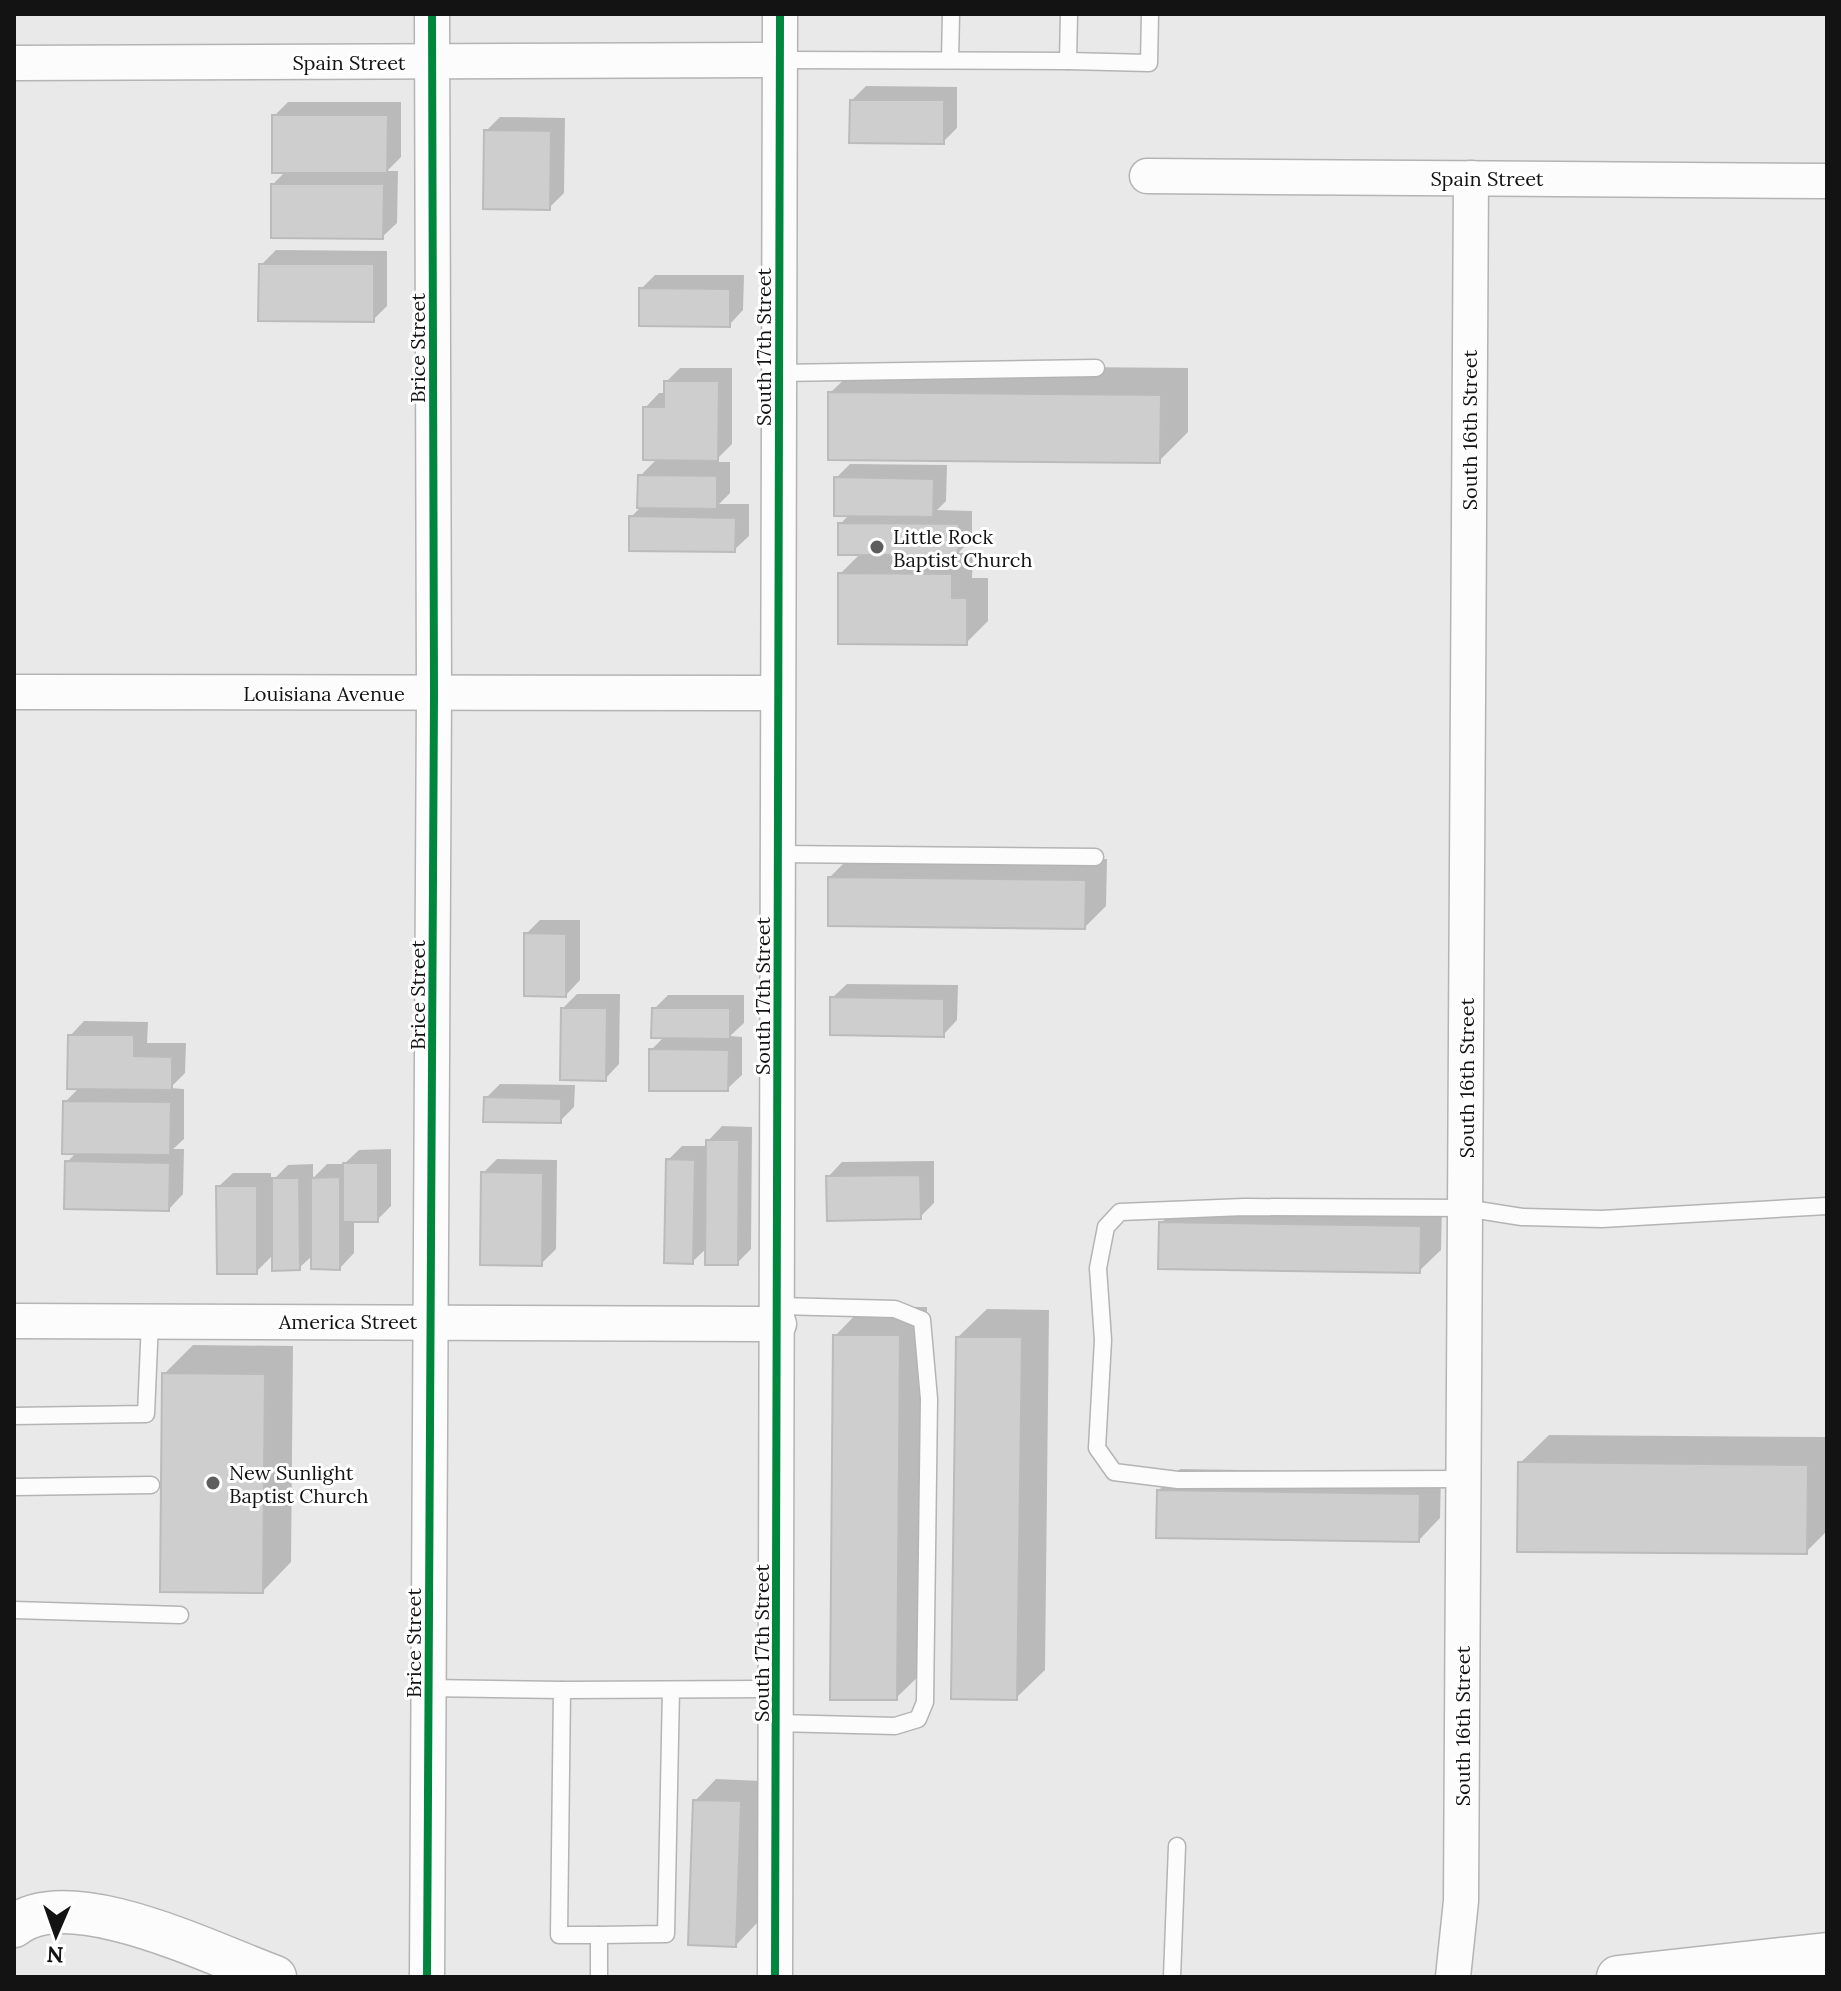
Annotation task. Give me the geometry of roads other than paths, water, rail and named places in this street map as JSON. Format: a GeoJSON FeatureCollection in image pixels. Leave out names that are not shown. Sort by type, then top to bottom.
{"type":"FeatureCollection","features":[{"type":"Feature","properties":{"kind":"street","name":"Brice Street"},"geometry":{"type":"LineString","coordinates":[[427,1977],[434,694],[432,14]]}},
{"type":"Feature","properties":{"kind":"street","name":"South 17th Street"},"geometry":{"type":"LineString","coordinates":[[775,1977],[780,14]]}},
{"type":"Feature","properties":{"kind":"street","name":"Spain Street"},"geometry":{"type":"LineString","coordinates":[[14,63],[780,60]]}},
{"type":"Feature","properties":{"kind":"street","name":"Spain Street"},"geometry":{"type":"LineString","coordinates":[[1147,176],[1827,181]]}},
{"type":"Feature","properties":{"kind":"street","name":"South 16th Street"},"geometry":{"type":"LineString","coordinates":[[1453,1977],[1461,1901],[1471,178]]}},
{"type":"Feature","properties":{"kind":"street","name":"Louisiana Avenue"},"geometry":{"type":"LineString","coordinates":[[14,692],[777,693]]}},
{"type":"Feature","properties":{"kind":"street","name":"America Street"},"geometry":{"type":"LineString","coordinates":[[14,1321],[431,1321],[779,1315]]}},
{"type":"Feature","properties":{"kind":"street"},"geometry":{"type":"LineString","coordinates":[[14,1926],[44,1912],[97,1913],[275,1977]]}},
{"type":"Feature","properties":{"kind":"street"},"geometry":{"type":"LineString","coordinates":[[1618,1977],[1827,1954]]}},
{"type":"Feature","properties":{"kind":"street"},"geometry":{"type":"LineString","coordinates":[[1802,1977],[1827,1969]]}},
{"type":"Feature","properties":{"kind":"lane"},"geometry":{"type":"LineString","coordinates":[[950,60],[951,14]]}},
{"type":"Feature","properties":{"kind":"lane"},"geometry":{"type":"LineString","coordinates":[[1068,61],[1069,14]]}},
{"type":"Feature","properties":{"kind":"lane"},"geometry":{"type":"LineString","coordinates":[[780,60],[1149,63],[1150,14]]}},
{"type":"Feature","properties":{"kind":"lane"},"geometry":{"type":"LineString","coordinates":[[779,373],[1096,368]]}},
{"type":"Feature","properties":{"kind":"lane"},"geometry":{"type":"LineString","coordinates":[[777,854],[1095,857]]}},
{"type":"Feature","properties":{"kind":"lane"},"geometry":{"type":"LineString","coordinates":[[1463,1479],[1178,1480],[1114,1472],[1097,1448],[1103,1340],[1098,1268],[1106,1227],[1120,1212],[1244,1207],[1465,1208],[1522,1217],[1602,1219],[1827,1206]]}},
{"type":"Feature","properties":{"kind":"lane"},"geometry":{"type":"LineString","coordinates":[[777,1723],[895,1726],[918,1719],[925,1702],[929,1399],[922,1320],[895,1309],[779,1315]]}},
{"type":"Feature","properties":{"kind":"lane"},"geometry":{"type":"LineString","coordinates":[[14,1416],[146,1414],[150,1321]]}},
{"type":"Feature","properties":{"kind":"lane"},"geometry":{"type":"LineString","coordinates":[[14,1487],[151,1485]]}},
{"type":"Feature","properties":{"kind":"lane"},"geometry":{"type":"LineString","coordinates":[[14,1610],[180,1615]]}},
{"type":"Feature","properties":{"kind":"lane"},"geometry":{"type":"LineString","coordinates":[[429,1688],[777,1689]]}},
{"type":"Feature","properties":{"kind":"lane"},"geometry":{"type":"LineString","coordinates":[[562,1690],[559,1935],[666,1934],[671,1690]]}},
{"type":"Feature","properties":{"kind":"lane"},"geometry":{"type":"LineString","coordinates":[[1172,1977],[1177,1846]]}},
{"type":"Feature","properties":{"kind":"lane"},"geometry":{"type":"LineString","coordinates":[[599,1935],[599,1977]]}},
{"type":"Feature","properties":{"kind":"place","name":"Little Rock Baptist Church"},"geometry":{"type":"Point","coordinates":[877,547]}},
{"type":"Feature","properties":{"kind":"place","name":"New Sunlight Baptist Church"},"geometry":{"type":"Point","coordinates":[213,1483]}}]}
